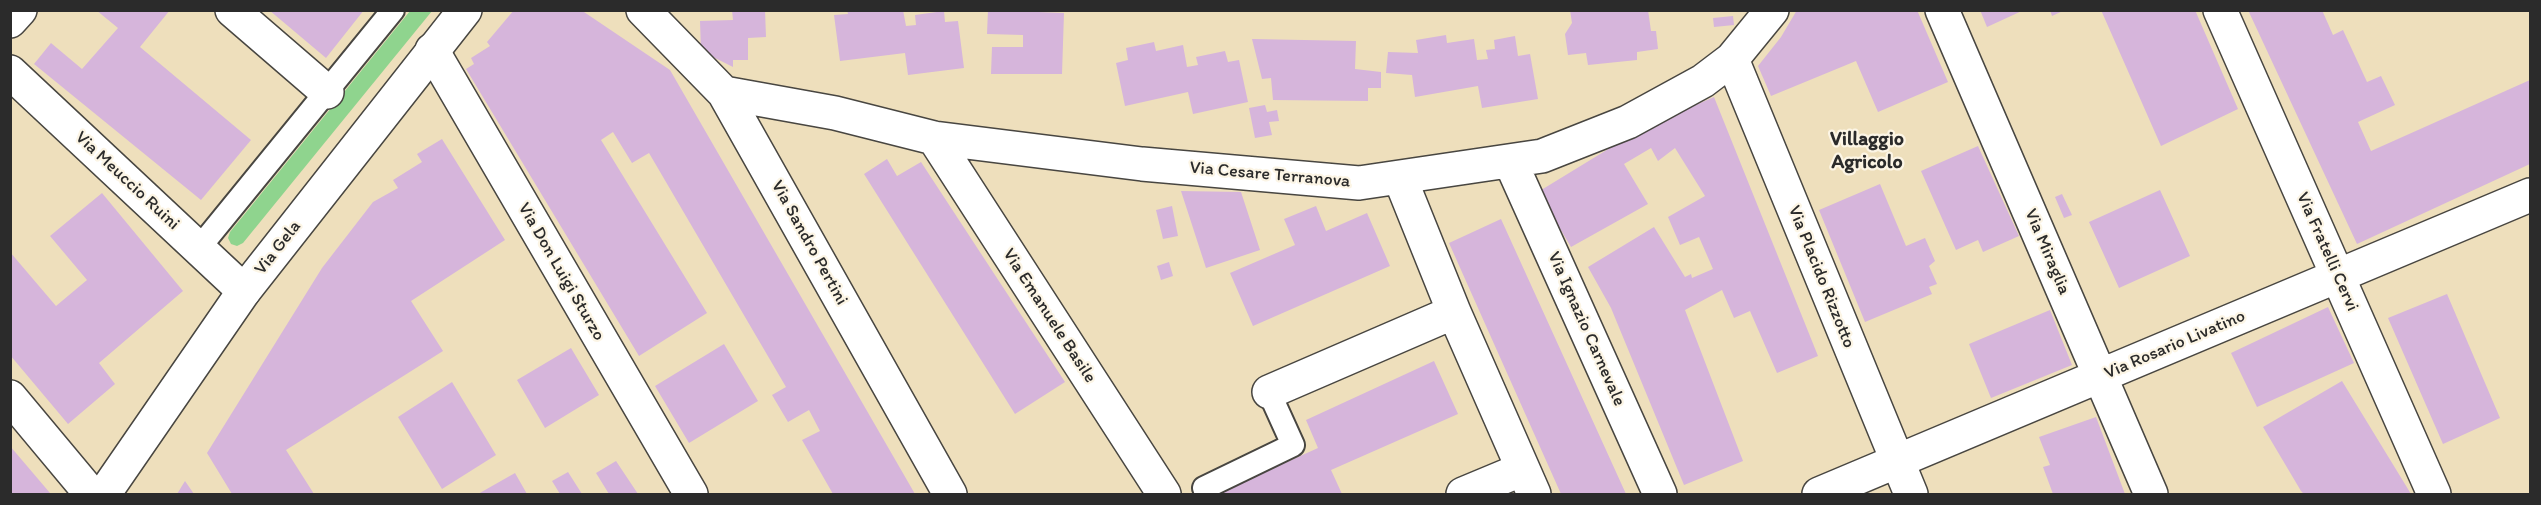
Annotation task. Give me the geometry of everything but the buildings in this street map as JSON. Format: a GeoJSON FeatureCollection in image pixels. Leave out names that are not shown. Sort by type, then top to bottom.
{"type":"FeatureCollection","features":[{"type":"Feature","properties":{"kind":"street"},"geometry":{"type":"LineString","coordinates":[[10,21],[20,10]]}},
{"type":"Feature","properties":{"kind":"street"},"geometry":{"type":"LineString","coordinates":[[232,10],[327,92]]}},
{"type":"Feature","properties":{"kind":"street","name":"Via Gela"},"geometry":{"type":"LineString","coordinates":[[104,495],[244,291],[465,10]]}},
{"type":"Feature","properties":{"kind":"street","name":"Via Sandro Pertini"},"geometry":{"type":"LineString","coordinates":[[643,10],[724,93],[950,495]]}},
{"type":"Feature","properties":{"kind":"street","name":"Via Cesare Terranova"},"geometry":{"type":"LineString","coordinates":[[724,93],[836,113],[934,138],[1143,164],[1359,183],[1511,163],[1542,156],[1628,122],[1703,81],[1732,59],[1772,10]]}},
{"type":"Feature","properties":{"kind":"street","name":"Via Miraglia"},"geometry":{"type":"LineString","coordinates":[[1942,10],[2151,495]]}},
{"type":"Feature","properties":{"kind":"street","name":"Via Fratelli Cervi"},"geometry":{"type":"LineString","coordinates":[[2220,10],[2434,495]]}},
{"type":"Feature","properties":{"kind":"street","name":"Via Don Luigi Sturzo"},"geometry":{"type":"LineString","coordinates":[[432,50],[691,495]]}},
{"type":"Feature","properties":{"kind":"street","name":"Via Placido Rizzotto"},"geometry":{"type":"LineString","coordinates":[[1732,59],[1911,495]]}},
{"type":"Feature","properties":{"kind":"street","name":"Via Meuccio Ruini"},"geometry":{"type":"LineString","coordinates":[[10,72],[244,291]]}},
{"type":"Feature","properties":{"kind":"street","name":"Via Emanuele Basile"},"geometry":{"type":"LineString","coordinates":[[934,138],[1164,495]]}},
{"type":"Feature","properties":{"kind":"street","name":"Via Ignazio Carnevale"},"geometry":{"type":"LineString","coordinates":[[1511,163],[1660,495]]}},
{"type":"Feature","properties":{"kind":"street"},"geometry":{"type":"LineString","coordinates":[[1400,178],[1454,312],[1528,482],[1463,495]]}},
{"type":"Feature","properties":{"kind":"street","name":"Via Rosario Livatino"},"geometry":{"type":"LineString","coordinates":[[1819,495],[2338,278],[2530,195]]}},
{"type":"Feature","properties":{"kind":"street"},"geometry":{"type":"LineString","coordinates":[[1269,392],[1454,312]]}},
{"type":"Feature","properties":{"kind":"street"},"geometry":{"type":"LineString","coordinates":[[10,397],[91,495]]}},
{"type":"Feature","properties":{"kind":"lane"},"geometry":{"type":"LineString","coordinates":[[199,248],[393,10]]}},
{"type":"Feature","properties":{"kind":"lane"},"geometry":{"type":"LineString","coordinates":[[1204,488],[1293,445],[1269,392]]}},
{"type":"Feature","properties":{"kind":"green space"},"geometry":{"type":"Polygon","coordinates":[[[410,11],[432,11],[243,243],[237,246],[231,244],[228,238],[230,232],[410,11]]]}},
{"type":"Feature","properties":{"kind":"district","name":"Villaggio Agricolo"},"geometry":{"type":"Point","coordinates":[1867,152]}}]}
